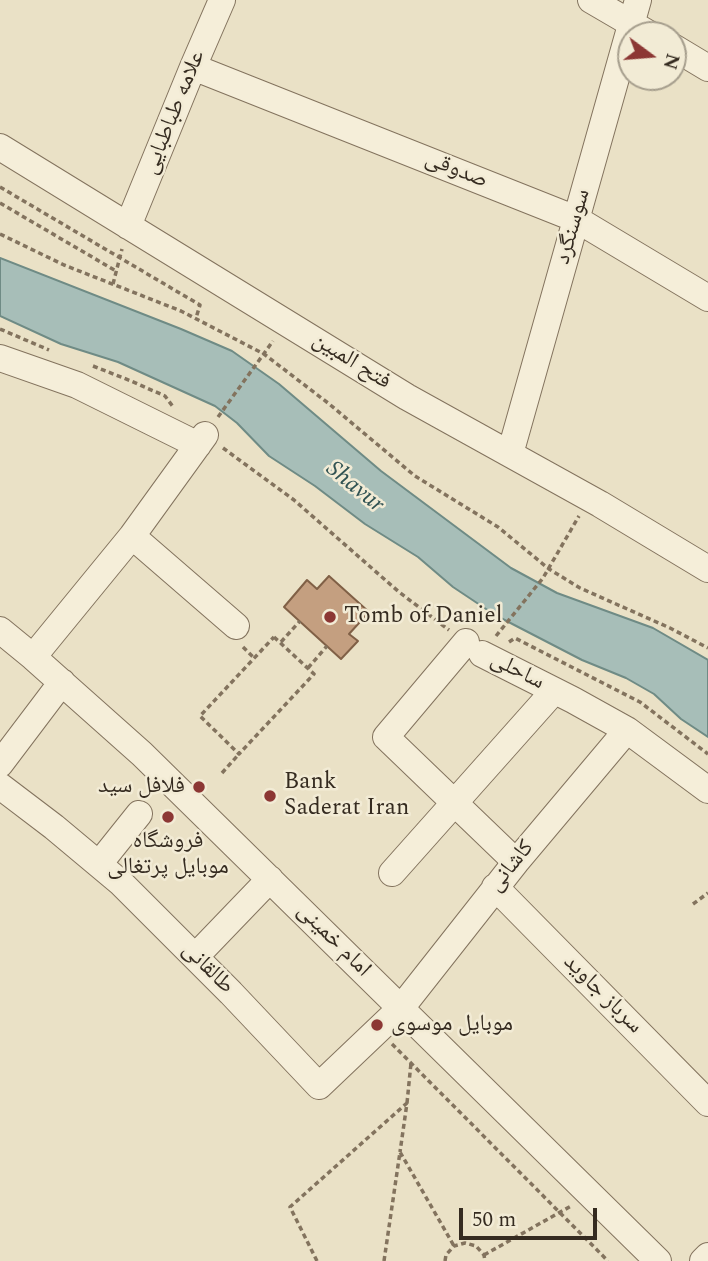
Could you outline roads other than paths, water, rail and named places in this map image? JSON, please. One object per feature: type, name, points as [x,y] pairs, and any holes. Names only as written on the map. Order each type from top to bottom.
[{"type":"street","name":"علامه طباطبایی","points":[[128,226],[222,0]]},
{"type":"street","points":[[591,0],[640,19]]},
{"type":"street","name":"سوسنگرد","points":[[510,454],[576,219],[640,19]]},
{"type":"street","points":[[687,55],[708,68]]},
{"type":"street","name":"صدوقی","points":[[193,67],[576,219],[708,298]]},
{"type":"street","name":"فتح المبین","points":[[0,147],[407,397],[589,498],[708,569]]},
{"type":"street","points":[[1,361],[77,385],[205,435],[132,536],[33,657]]},
{"type":"street","points":[[132,536],[236,626]]},
{"type":"street","name":"امام خمینی","points":[[0,630],[142,754],[658,1261]]},
{"type":"street","name":"ساحلی","points":[[454,803],[386,737],[481,644],[554,691],[627,730],[708,790]]},
{"type":"street","points":[[0,764],[62,682]]},
{"type":"street","points":[[392,873],[554,691]]},
{"type":"street","name":"کاشانی","points":[[401,1008],[495,887],[627,730]]},
{"type":"street","name":"طالقانی","points":[[0,786],[121,883],[319,1086],[401,1008]]},
{"type":"street","points":[[454,803],[516,862]]},
{"type":"street","points":[[99,864],[139,814]]},
{"type":"street","points":[[195,957],[270,879]]},
{"type":"street","name":"سرباز جاوید","points":[[495,887],[708,1103]]},
{"type":"street","points":[[703,1261],[708,1256]]},
{"type":"water","name":"Shavur","points":[[0,258],[232,351],[279,384],[381,471],[511,568],[557,593],[653,628],[708,660],[708,737],[681,719],[654,694],[495,615],[453,587],[418,557],[365,524],[315,486],[269,456],[237,423],[215,406],[118,362],[61,344],[0,316]]},
{"type":"place","name":"Tomb of Daniel","points":[[330,617]]},
{"type":"place","name":"فلافل سید","points":[[199,787]]},
{"type":"place","name":"Bank Saderat Iran","points":[[270,796]]},
{"type":"place","name":"فروشگاه موبایل پرتغالی","points":[[168,817]]},
{"type":"place","name":"موبایل موسوى","points":[[377,1025]]}]
